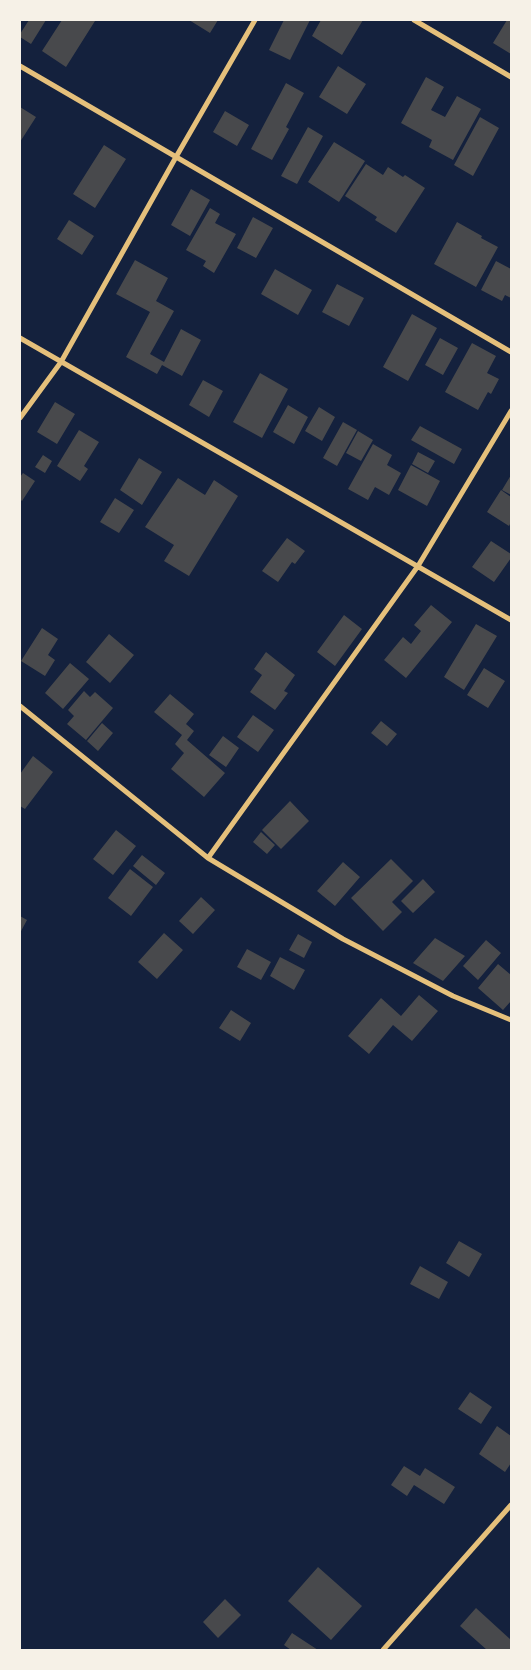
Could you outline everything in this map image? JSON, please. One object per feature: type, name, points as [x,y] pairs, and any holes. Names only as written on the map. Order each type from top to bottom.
[{"type":"street","points":[[20,418],[61,362],[176,157],[256,20]]},
{"type":"street","points":[[414,20],[511,78]]},
{"type":"street","points":[[20,66],[511,352]]},
{"type":"street","points":[[20,338],[511,620]]},
{"type":"street","points":[[208,858],[418,566],[511,411]]},
{"type":"street","points":[[20,706],[208,858],[343,939],[453,996],[511,1020]]},
{"type":"street","points":[[383,1650],[511,1505]]},
{"type":"building","points":[[29,20],[46,20],[31,44],[20,37]]},
{"type":"building","points":[[62,20],[95,21],[66,67],[42,51]]},
{"type":"building","points":[[189,20],[218,20],[210,33]]},
{"type":"building","points":[[284,20],[310,20],[290,60],[269,50]]},
{"type":"building","points":[[321,20],[363,20],[342,55],[312,36]]},
{"type":"building","points":[[507,20],[511,20],[511,54],[493,43]]},
{"type":"building","points":[[338,66],[366,84],[347,114],[319,97]]},
{"type":"building","points":[[426,77],[444,87],[431,110],[445,117],[457,96],[481,109],[453,160],[429,147],[432,140],[401,123]]},
{"type":"building","points":[[286,83],[304,93],[286,127],[289,129],[272,160],[251,149]]},
{"type":"building","points":[[20,107],[36,117],[20,142]]},
{"type":"building","points":[[225,111],[249,125],[237,146],[213,132]]},
{"type":"building","points":[[480,117],[499,128],[473,176],[454,165]]},
{"type":"building","points":[[308,127],[323,136],[297,184],[281,176]]},
{"type":"building","points":[[334,142],[365,161],[339,202],[308,182]]},
{"type":"building","points":[[104,145],[126,159],[95,208],[73,194]]},
{"type":"building","points":[[366,164],[383,175],[388,167],[425,188],[396,233],[375,220],[377,217],[345,196]]},
{"type":"building","points":[[191,189],[210,200],[190,236],[171,225]]},
{"type":"building","points":[[210,208],[220,214],[215,223],[236,234],[214,273],[203,266],[206,261],[186,250]]},
{"type":"building","points":[[253,217],[273,228],[256,258],[237,248]]},
{"type":"building","points":[[69,220],[94,236],[82,255],[57,239]]},
{"type":"building","points":[[457,222],[498,247],[476,287],[434,264]]},
{"type":"building","points":[[135,260],[168,278],[156,301],[174,311],[150,354],[164,362],[181,329],[201,340],[182,376],[162,365],[157,374],[126,357],[150,312],[116,294]]},
{"type":"building","points":[[496,261],[511,269],[511,298],[505,295],[502,301],[481,290]]},
{"type":"building","points":[[275,269],[312,290],[298,315],[261,294]]},
{"type":"building","points":[[337,284],[364,298],[349,326],[322,312]]},
{"type":"building","points":[[412,314],[437,328],[408,381],[383,367]]},
{"type":"building","points":[[440,338],[458,348],[443,375],[425,365]]},
{"type":"building","points":[[472,343],[496,356],[487,373],[499,379],[491,394],[488,392],[478,410],[445,392]]},
{"type":"building","points":[[260,373],[288,389],[262,438],[233,422]]},
{"type":"building","points":[[203,380],[223,391],[209,417],[189,405]]},
{"type":"building","points":[[55,402],[75,414],[57,444],[37,432]]},
{"type":"building","points":[[288,405],[308,417],[294,444],[273,432]]},
{"type":"building","points":[[319,407],[335,417],[322,441],[305,431]]},
{"type":"building","points":[[343,422],[357,430],[337,466],[323,458]]},
{"type":"building","points":[[420,426],[462,449],[454,464],[411,440]]},
{"type":"building","points":[[79,430],[99,442],[84,466],[88,469],[80,481],[57,466]]},
{"type":"building","points":[[358,431],[373,440],[361,461],[346,453]]},
{"type":"building","points":[[373,444],[392,455],[387,465],[401,473],[389,495],[375,487],[368,500],[348,489]]},
{"type":"building","points":[[418,452],[435,461],[428,473],[412,464]]},
{"type":"building","points":[[43,455],[52,461],[45,473],[35,467]]},
{"type":"building","points":[[139,458],[162,472],[142,505],[120,490]]},
{"type":"building","points":[[411,465],[440,481],[427,506],[398,490]]},
{"type":"building","points":[[23,473],[35,481],[22,501],[20,499],[20,477]]},
{"type":"building","points":[[511,475],[511,495],[502,490]]},
{"type":"building","points":[[178,478],[205,495],[214,480],[238,496],[189,576],[164,561],[174,545],[145,527]]},
{"type":"building","points":[[501,490],[511,497],[511,522],[509,526],[487,512]]},
{"type":"building","points":[[115,498],[134,510],[119,533],[100,522]]},
{"type":"building","points":[[287,538],[305,551],[295,564],[292,562],[278,582],[262,571]]},
{"type":"building","points":[[491,541],[511,554],[511,558],[494,582],[472,567]]},
{"type":"building","points":[[431,605],[452,622],[406,678],[384,660],[403,637],[411,644],[421,631],[414,625]]},
{"type":"building","points":[[344,615],[362,629],[335,666],[317,652]]},
{"type":"building","points":[[476,624],[497,636],[464,690],[444,677]]},
{"type":"building","points":[[42,628],[58,639],[48,655],[55,660],[45,676],[21,661]]},
{"type":"building","points":[[109,634],[134,655],[110,683],[86,662]]},
{"type":"building","points":[[266,652],[295,675],[284,691],[288,693],[275,710],[250,692],[262,675],[254,669]]},
{"type":"building","points":[[70,663],[89,679],[63,709],[45,693]]},
{"type":"building","points":[[484,668],[505,681],[488,708],[467,695]]},
{"type":"building","points":[[84,691],[90,697],[95,692],[113,708],[86,740],[67,724],[74,716],[68,710]]},
{"type":"building","points":[[170,694],[194,714],[186,724],[194,731],[187,740],[225,773],[204,797],[171,769],[184,753],[175,744],[182,735],[154,712]]},
{"type":"building","points":[[253,715],[274,730],[258,752],[237,737]]},
{"type":"building","points":[[381,721],[397,734],[387,746],[371,733]]},
{"type":"building","points":[[102,723],[113,733],[98,751],[87,741]]},
{"type":"building","points":[[223,736],[239,748],[226,767],[209,755]]},
{"type":"building","points":[[33,756],[53,772],[25,809],[20,806],[20,774]]},
{"type":"building","points":[[290,801],[309,821],[281,849],[262,830]]},
{"type":"building","points":[[116,830],[136,846],[113,875],[93,859]]},
{"type":"building","points":[[261,832],[275,845],[267,854],[253,842]]},
{"type":"building","points":[[142,855],[165,873],[156,885],[133,866]]},
{"type":"building","points":[[391,859],[413,881],[392,902],[402,912],[383,931],[351,898]]},
{"type":"building","points":[[343,862],[360,877],[335,906],[317,891]]},
{"type":"building","points":[[130,869],[153,887],[131,916],[108,898]]},
{"type":"building","points":[[423,879],[435,892],[413,913],[401,901]]},
{"type":"building","points":[[201,897],[215,910],[193,934],[179,921]]},
{"type":"building","points":[[20,916],[27,920],[20,933]]},
{"type":"building","points":[[164,933],[183,950],[157,979],[138,962]]},
{"type":"building","points":[[298,934],[312,942],[304,958],[289,950]]},
{"type":"building","points":[[435,938],[465,956],[443,981],[413,963]]},
{"type":"building","points":[[486,940],[501,953],[478,980],[463,966]]},
{"type":"building","points":[[247,949],[271,962],[261,980],[237,967]]},
{"type":"building","points":[[280,957],[305,970],[294,990],[270,976]]},
{"type":"building","points":[[498,964],[511,975],[511,1001],[503,1010],[478,988]]},
{"type":"building","points":[[419,995],[438,1011],[412,1041],[393,1025],[369,1054],[348,1036],[381,998],[401,1016]]},
{"type":"building","points":[[231,1010],[251,1023],[240,1041],[219,1028]]},
{"type":"building","points":[[459,1241],[482,1254],[469,1277],[446,1263]]},
{"type":"building","points":[[420,1266],[448,1282],[439,1299],[410,1284]]},
{"type":"building","points":[[470,1392],[492,1407],[481,1424],[458,1409]]},
{"type":"building","points":[[497,1426],[511,1436],[511,1463],[505,1472],[479,1454]]},
{"type":"building","points":[[404,1466],[420,1476],[425,1468],[455,1487],[444,1504],[414,1485],[407,1496],[391,1485]]},
{"type":"building","points":[[318,1567],[362,1606],[331,1640],[288,1601]]},
{"type":"building","points":[[225,1599],[241,1615],[218,1638],[203,1622]]},
{"type":"building","points":[[476,1608],[511,1640],[511,1650],[487,1650],[460,1626]]},
{"type":"building","points":[[292,1633],[318,1650],[291,1650],[284,1645]]}]
